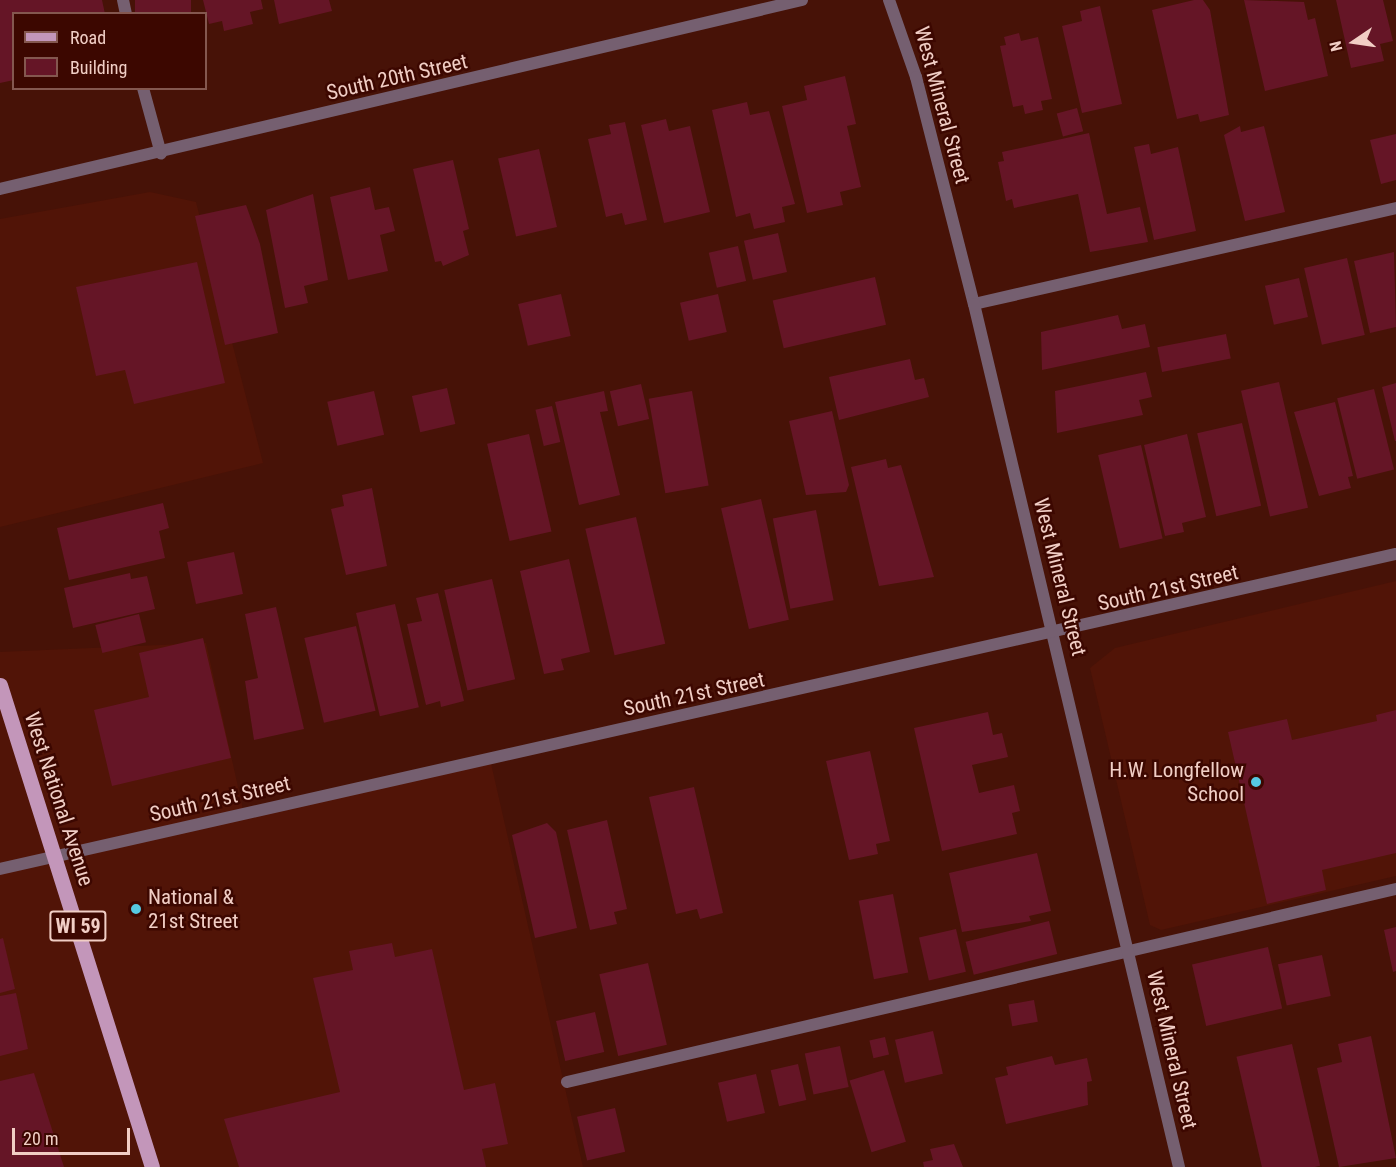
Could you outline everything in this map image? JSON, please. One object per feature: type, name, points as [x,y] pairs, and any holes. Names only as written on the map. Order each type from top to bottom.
[{"type":"main road","name":"West National Avenue","points":[[0,685],[152,1167]]},
{"type":"street","name":"South 20th Street","points":[[0,189],[161,153],[802,0]]},
{"type":"street","name":"West Mineral Street","points":[[889,0],[916,77],[974,304],[1179,1167]]},
{"type":"street","points":[[144,90],[161,153]]},
{"type":"street","points":[[974,304],[1396,208]]},
{"type":"street","name":"South 21st Street","points":[[0,869],[1053,634],[1396,554]]},
{"type":"street","points":[[567,1082],[1396,890]]},
{"type":"shaded area","points":[[150,192],[196,202],[263,463],[0,527],[0,219]]},
{"type":"shaded area","name":"H.W. Longfellow School","points":[[1396,581],[1396,876],[1161,930],[1150,925],[1090,668],[1115,648]]},
{"type":"shaded area","points":[[206,643],[244,814],[490,759],[583,1167],[0,1167],[0,652]]},
{"type":"building","points":[[0,0],[102,0],[105,12],[12,12],[12,80],[0,83]]},
{"type":"building","points":[[135,0],[191,0],[191,12],[135,12]]},
{"type":"building","points":[[203,0],[261,0],[263,9],[250,12],[253,24],[224,31],[222,21],[209,24]]},
{"type":"building","points":[[274,0],[329,0],[332,11],[279,24]]},
{"type":"building","points":[[1203,0],[1210,10],[1229,115],[1200,122],[1198,114],[1177,119],[1152,10]]},
{"type":"building","points":[[1244,0],[1304,2],[1308,20],[1315,18],[1328,76],[1265,91]]},
{"type":"building","points":[[1336,0],[1383,0],[1393,41],[1380,44],[1384,61],[1351,68]]},
{"type":"building","points":[[1100,6],[1122,104],[1082,113],[1062,26],[1082,21],[1080,11]]},
{"type":"building","points":[[1019,33],[1021,41],[1038,37],[1052,99],[1041,101],[1043,110],[1025,114],[1023,105],[1013,107],[1000,46],[1006,45],[1004,37]]},
{"type":"building","points":[[845,76],[856,124],[847,126],[861,187],[840,192],[843,205],[807,213],[782,106],[807,100],[804,86]]},
{"type":"building","points":[[747,102],[750,115],[769,111],[795,204],[782,207],[785,222],[754,229],[750,213],[736,217],[712,110]]},
{"type":"building","points":[[1077,108],[1083,131],[1063,137],[1057,113]]},
{"type":"building","points":[[666,119],[669,131],[690,126],[710,212],[664,223],[641,125]]},
{"type":"building","points":[[625,122],[647,220],[625,225],[622,213],[606,217],[588,139],[611,134],[609,125]]},
{"type":"building","points":[[1240,126],[1241,132],[1264,126],[1285,212],[1245,221],[1224,135]]},
{"type":"building","points":[[1089,133],[1107,214],[1140,207],[1148,242],[1090,252],[1078,194],[1014,208],[1012,199],[1006,201],[998,162],[1004,161],[1002,152]]},
{"type":"building","points":[[1396,134],[1396,180],[1381,184],[1370,140]]},
{"type":"building","points":[[1149,144],[1151,154],[1178,147],[1196,231],[1154,240],[1134,147]]},
{"type":"building","points":[[539,149],[557,227],[516,236],[498,158]]},
{"type":"building","points":[[453,160],[469,229],[463,231],[469,255],[443,266],[441,261],[435,262],[413,169]]},
{"type":"building","points":[[370,187],[375,210],[389,207],[395,231],[380,235],[388,271],[348,280],[330,197]]},
{"type":"building","points":[[313,194],[328,280],[304,286],[308,303],[285,308],[266,210]]},
{"type":"building","points":[[246,205],[260,244],[278,333],[225,345],[195,216]]},
{"type":"building","points":[[778,233],[787,272],[753,280],[744,241]]},
{"type":"building","points":[[738,246],[746,281],[717,288],[709,253]]},
{"type":"building","points":[[1394,252],[1396,327],[1370,333],[1354,261]]},
{"type":"building","points":[[1347,258],[1365,335],[1322,345],[1304,268]]},
{"type":"building","points":[[197,262],[225,383],[134,404],[125,370],[96,376],[76,287]]},
{"type":"building","points":[[875,277],[886,325],[784,348],[773,301]]},
{"type":"building","points":[[1299,278],[1308,317],[1274,325],[1265,286]]},
{"type":"building","points":[[561,294],[571,336],[528,346],[518,304]]},
{"type":"building","points":[[718,294],[727,332],[689,341],[680,303]]},
{"type":"building","points":[[1118,315],[1122,329],[1145,324],[1150,347],[1042,370],[1041,332]]},
{"type":"building","points":[[1226,334],[1231,359],[1162,372],[1157,347]]},
{"type":"building","points":[[910,359],[915,380],[924,378],[929,397],[839,420],[829,377]]},
{"type":"building","points":[[1146,372],[1152,397],[1139,400],[1143,415],[1057,433],[1055,391]]},
{"type":"building","points":[[1279,382],[1308,508],[1270,516],[1241,391]]},
{"type":"building","points":[[1396,383],[1396,441],[1395,441],[1382,387]]},
{"type":"building","points":[[641,384],[649,419],[618,426],[610,391]]},
{"type":"building","points":[[447,388],[455,424],[420,432],[412,396]]},
{"type":"building","points":[[1374,389],[1394,470],[1357,479],[1337,398]]},
{"type":"building","points":[[374,391],[384,435],[337,446],[327,402]]},
{"type":"building","points":[[604,391],[608,411],[600,412],[620,495],[579,505],[555,402]]},
{"type":"building","points":[[692,391],[709,486],[665,493],[649,399]]},
{"type":"building","points":[[1335,402],[1353,476],[1348,477],[1351,488],[1319,496],[1294,412]]},
{"type":"building","points":[[552,406],[560,442],[544,446],[535,410]]},
{"type":"building","points":[[832,411],[849,485],[846,492],[806,495],[789,421]]},
{"type":"building","points":[[1242,423],[1261,506],[1216,516],[1197,433]]},
{"type":"building","points":[[529,434],[551,531],[510,541],[487,444]]},
{"type":"building","points":[[1187,434],[1206,517],[1182,523],[1184,532],[1165,536],[1144,445]]},
{"type":"building","points":[[1141,445],[1163,539],[1120,548],[1098,455]]},
{"type":"building","points":[[886,459],[888,468],[901,465],[934,577],[879,586],[851,467]]},
{"type":"building","points":[[372,488],[387,566],[346,575],[331,509],[344,506],[342,495]]},
{"type":"building","points":[[761,499],[789,620],[749,629],[721,508]]},
{"type":"building","points":[[163,503],[169,528],[159,531],[165,558],[69,580],[57,528]]},
{"type":"building","points":[[816,510],[834,600],[790,609],[773,518]]},
{"type":"building","points":[[636,517],[665,644],[615,655],[585,529]]},
{"type":"building","points":[[234,552],[243,594],[196,604],[187,562]]},
{"type":"building","points":[[569,559],[590,652],[561,659],[564,670],[544,674],[520,571]]},
{"type":"building","points":[[130,573],[131,579],[147,576],[155,609],[73,628],[64,588]]},
{"type":"building","points":[[492,579],[515,679],[467,690],[444,590]]},
{"type":"building","points":[[438,593],[464,701],[441,707],[440,701],[426,705],[407,624],[422,621],[416,598]]},
{"type":"building","points":[[395,604],[419,707],[380,716],[356,613]]},
{"type":"building","points":[[276,607],[304,729],[254,740],[245,681],[258,678],[245,614]]},
{"type":"building","points":[[139,614],[146,642],[102,653],[95,625]]},
{"type":"building","points":[[356,626],[376,711],[324,723],[304,638]]},
{"type":"building","points":[[203,638],[231,758],[112,786],[94,710],[149,697],[139,653]]},
{"type":"building","points":[[1396,710],[1396,853],[1322,870],[1326,890],[1267,904],[1228,732],[1287,719],[1292,740],[1377,721],[1376,715]]},
{"type":"building","points":[[988,712],[993,735],[1002,733],[1008,757],[972,765],[979,793],[1014,785],[1020,811],[1012,813],[1017,834],[942,851],[914,728]]},
{"type":"building","points":[[870,751],[890,841],[876,844],[878,854],[849,860],[826,761]]},
{"type":"building","points":[[694,787],[723,913],[700,919],[697,909],[676,914],[649,797]]},
{"type":"building","points":[[607,820],[627,909],[614,912],[617,924],[590,930],[567,830]]},
{"type":"building","points":[[547,823],[556,832],[577,928],[535,938],[512,835]]},
{"type":"building","points":[[1037,853],[1051,911],[1029,916],[1031,921],[962,932],[949,873]]},
{"type":"building","points":[[893,894],[908,973],[874,979],[859,901]]},
{"type":"building","points":[[1049,921],[1057,954],[974,975],[966,942]]},
{"type":"building","points":[[1396,927],[1396,971],[1393,972],[1384,930]]},
{"type":"building","points":[[956,929],[966,972],[929,980],[919,938]]},
{"type":"building","points":[[3,938],[15,989],[0,993],[0,939]]},
{"type":"building","points":[[392,943],[395,957],[432,949],[464,1090],[495,1083],[508,1144],[482,1149],[486,1167],[239,1167],[224,1119],[340,1092],[313,978],[353,970],[349,951]]},
{"type":"building","points":[[1268,947],[1282,1008],[1206,1026],[1192,965]]},
{"type":"building","points":[[1322,955],[1331,996],[1287,1005],[1278,964]]},
{"type":"building","points":[[648,963],[667,1045],[618,1056],[599,974]]},
{"type":"building","points":[[16,993],[28,1049],[0,1056],[0,996]]},
{"type":"building","points":[[1034,1000],[1038,1022],[1012,1026],[1008,1005]]},
{"type":"building","points":[[595,1012],[604,1052],[565,1061],[556,1021]]},
{"type":"building","points":[[933,1031],[943,1074],[905,1083],[895,1040]]},
{"type":"building","points":[[1371,1036],[1396,1158],[1339,1167],[1317,1068],[1342,1062],[1338,1044]]},
{"type":"building","points":[[885,1037],[889,1055],[873,1058],[869,1041]]},
{"type":"building","points":[[1292,1044],[1320,1166],[1262,1167],[1236,1057]]},
{"type":"building","points":[[840,1046],[849,1087],[814,1095],[805,1053]]},
{"type":"building","points":[[1052,1056],[1055,1065],[1087,1058],[1092,1081],[1087,1082],[1088,1105],[1006,1124],[995,1078],[1008,1075],[1006,1067]]},
{"type":"building","points":[[798,1064],[806,1100],[779,1106],[771,1070]]},
{"type":"building","points":[[884,1070],[906,1142],[872,1152],[850,1081]]},
{"type":"building","points":[[34,1073],[64,1167],[0,1167],[0,1081]]},
{"type":"building","points":[[756,1074],[765,1113],[727,1122],[718,1083]]},
{"type":"building","points":[[615,1108],[625,1152],[587,1161],[577,1117]]},
{"type":"building","points":[[954,1144],[963,1167],[924,1167],[923,1162],[933,1160],[930,1149]]},
{"type":"place","name":"H.W. Longfellow School","points":[[1256,782]]},
{"type":"place","name":"National & 21st Street","points":[[136,909]]}]
